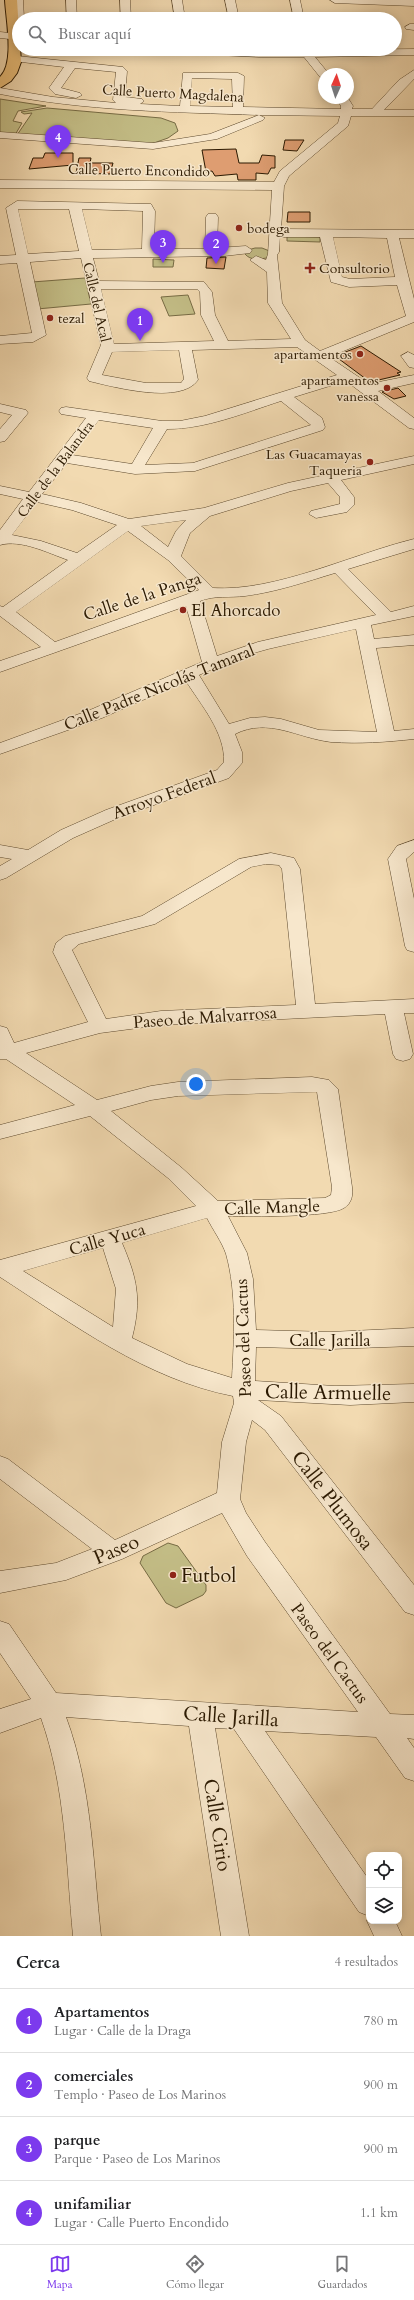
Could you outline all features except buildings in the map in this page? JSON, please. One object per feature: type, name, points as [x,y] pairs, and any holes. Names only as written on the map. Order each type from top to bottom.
[{"type":"main road","points":[[11,0],[13,12]]},
{"type":"main road","points":[[0,40],[2,54]]},
{"type":"main road","points":[[0,84],[12,72],[17,56]]},
{"type":"street","points":[[18,0],[19,12]]},
{"type":"street","points":[[71,0],[72,12]]},
{"type":"street","points":[[125,0],[126,12]]},
{"type":"street","points":[[177,0],[179,12]]},
{"type":"street","points":[[230,0],[233,12]]},
{"type":"street","points":[[295,0],[298,12]]},
{"type":"street","points":[[335,0],[414,3]]},
{"type":"street","points":[[0,35],[12,36]]},
{"type":"street","points":[[402,52],[414,52]]},
{"type":"street","points":[[311,56],[319,68]]},
{"type":"street","points":[[17,59],[121,69],[120,100]]},
{"type":"street","points":[[72,64],[55,88],[57,90],[120,100],[185,105],[345,109],[375,113],[414,113]]},
{"type":"street","points":[[375,113],[403,82],[414,73]]},
{"type":"street","points":[[185,105],[187,75],[238,76],[238,106]]},
{"type":"street","name":"Calle Puerto Magdalena","points":[[0,90],[63,101],[150,108],[345,109]]},
{"type":"street","points":[[0,97],[92,109],[259,118],[345,109]]},
{"type":"street","points":[[345,109],[344,124],[289,168],[278,186],[273,259],[275,303],[300,343],[367,389],[414,425]]},
{"type":"street","points":[[0,136],[153,146],[213,137],[259,118]]},
{"type":"street","name":"Calle Puerto Encondido","points":[[0,184],[278,186]]},
{"type":"street","points":[[0,340],[33,338],[39,335],[13,206],[72,205],[147,207],[149,210],[148,253]]},
{"type":"street","name":"Calle del Acal","points":[[72,205],[75,207],[87,254],[108,348],[94,378],[172,390],[184,387],[190,382],[185,346]]},
{"type":"street","points":[[211,252],[212,217]]},
{"type":"street","points":[[261,243],[274,234],[414,234]]},
{"type":"street","points":[[326,234],[336,279],[349,283],[402,281]]},
{"type":"street","points":[[319,356],[414,317],[402,281],[392,234]]},
{"type":"street","points":[[249,255],[260,247],[273,259]]},
{"type":"street","points":[[0,260],[87,254],[211,252],[224,252],[273,259]]},
{"type":"street","points":[[94,285],[198,285],[203,287],[206,292],[208,314],[223,345]]},
{"type":"street","points":[[108,348],[300,343]]},
{"type":"street","name":"Calle de la Balandra","points":[[66,411],[162,425],[208,420],[348,376]]},
{"type":"street","points":[[367,389],[414,379]]},
{"type":"street","points":[[63,458],[135,470],[166,471],[195,467],[318,427],[316,421],[284,397]]},
{"type":"street","points":[[0,408],[18,411],[21,415],[0,438]]},
{"type":"street","name":"Calle de la Balandra","points":[[1,538],[95,416]]},
{"type":"street","points":[[135,470],[162,425]]},
{"type":"street","points":[[51,647],[3,612],[79,560],[128,524],[206,512],[288,486],[414,460]]},
{"type":"street","points":[[316,514],[342,509],[347,505],[347,497],[331,477]]},
{"type":"street","points":[[0,490],[76,506],[128,524],[173,557],[209,592]]},
{"type":"street","points":[[173,557],[177,542],[185,527],[206,512]]},
{"type":"street","points":[[1,538],[36,544],[79,560]]},
{"type":"street","name":"Calle de la Panga","points":[[0,667],[51,647],[191,597],[209,592],[236,594],[246,592],[338,568],[414,544]]},
{"type":"street","points":[[338,568],[373,601],[387,617]]},
{"type":"street","points":[[191,597],[211,664]]},
{"type":"street","name":"Calle Padre Nicolás Tamaral","points":[[0,749],[96,714],[237,653],[264,645],[363,624],[414,611]]},
{"type":"street","points":[[363,624],[387,737]]},
{"type":"street","points":[[368,644],[414,640]]},
{"type":"street","points":[[190,674],[226,732],[241,723],[268,721],[318,735],[387,737],[414,734]]},
{"type":"street","name":"Arroyo Federal","points":[[0,874],[67,834],[112,814],[223,774],[233,763],[233,752],[226,732]]},
{"type":"street","points":[[414,846],[403,849],[399,853],[397,859],[414,946]]},
{"type":"street","points":[[0,851],[30,856]]},
{"type":"street","points":[[100,1026],[62,952],[62,947],[72,940],[148,920],[245,863],[261,858],[278,858],[288,862],[291,869],[306,1010]]},
{"type":"street","name":"Paseo de Malvarrosa","points":[[3,1046],[100,1026],[161,1018],[414,1006]]},
{"type":"street","points":[[393,1007],[403,1054]]},
{"type":"street","name":"Paseo del Cactus","points":[[3,1046],[94,1108],[175,1173],[213,1209],[236,1253],[242,1279],[245,1338],[244,1396],[234,1442],[228,1499],[236,1518],[252,1543],[414,1769]]},
{"type":"street","name":"Calle Mangle","points":[[94,1108],[151,1093],[178,1089],[312,1084],[322,1085],[328,1089],[342,1187],[342,1197],[336,1203],[325,1206],[213,1209]]},
{"type":"street","points":[[0,1132],[94,1108]]},
{"type":"street","name":"Calle Yuca","points":[[1,1268],[213,1209]]},
{"type":"street","points":[[109,1238],[126,1278],[129,1300],[120,1342]]},
{"type":"street","points":[[1,1268],[120,1342],[176,1369],[208,1380],[244,1396]]},
{"type":"street","name":"Calle Jarilla","points":[[245,1338],[300,1341],[354,1341],[414,1338]]},
{"type":"street","name":"Calle Armuelle","points":[[244,1396],[342,1397],[414,1393]]},
{"type":"street","name":"Calle Plumosa","points":[[244,1396],[274,1423],[414,1604]]},
{"type":"street","points":[[0,1466],[113,1552]]},
{"type":"street","name":"Paseo","points":[[0,1582],[57,1573],[113,1552],[228,1499]]},
{"type":"street","points":[[0,1632],[49,1704],[64,1746],[72,1791],[87,1936]]},
{"type":"street","points":[[0,1721],[49,1704]]},
{"type":"street","name":"Calle Jarilla","points":[[49,1704],[241,1718],[414,1727]]},
{"type":"street","name":"Calle Cirio","points":[[200,1714],[235,1936]]},
{"type":"street","points":[[241,1718],[366,1899]]},
{"type":"street","points":[[382,1924],[388,1936]]},
{"type":"shaded area","points":[[0,99],[46,106],[18,111],[13,121],[22,123],[15,135],[0,134]]},
{"type":"shaded area","points":[[47,108],[161,118],[175,123],[178,131],[168,138],[151,144],[17,135],[32,113],[24,114],[21,112]]},
{"type":"shaded area","points":[[287,236],[320,237],[320,242],[287,241]]},
{"type":"shaded area","points":[[262,248],[272,252],[267,258],[258,259],[252,259],[245,254],[248,250]]},
{"type":"shaded area","points":[[153,259],[174,260],[173,267],[153,267]]},
{"type":"shaded area","points":[[85,278],[91,304],[37,309],[32,282]]},
{"type":"shaded area","points":[[188,295],[195,314],[169,316],[161,297]]},
{"type":"shaded area","name":"Futbol","points":[[168,1543],[178,1546],[206,1585],[206,1591],[203,1595],[176,1608],[166,1603],[140,1563],[143,1556]]},
{"type":"place","name":"unifamiliar","points":[[58,158]]},
{"type":"place","name":"bodega","points":[[239,228]]},
{"type":"place","name":"parque","points":[[163,263]]},
{"type":"place","name":"comerciales","points":[[216,264]]},
{"type":"place","name":"Consultorio","points":[[310,268]]},
{"type":"place","name":"tezal","points":[[50,318]]},
{"type":"place","name":"Apartamentos","points":[[140,341]]},
{"type":"place","name":"apartamentos","points":[[360,354]]},
{"type":"place","name":"apartamentos vanessa","points":[[387,388]]},
{"type":"place","name":"Las Guacamayas Taqueria","points":[[370,462]]},
{"type":"place","name":"El Ahorcado","points":[[183,610]]},
{"type":"place","name":"Futbol","points":[[173,1575]]}]
